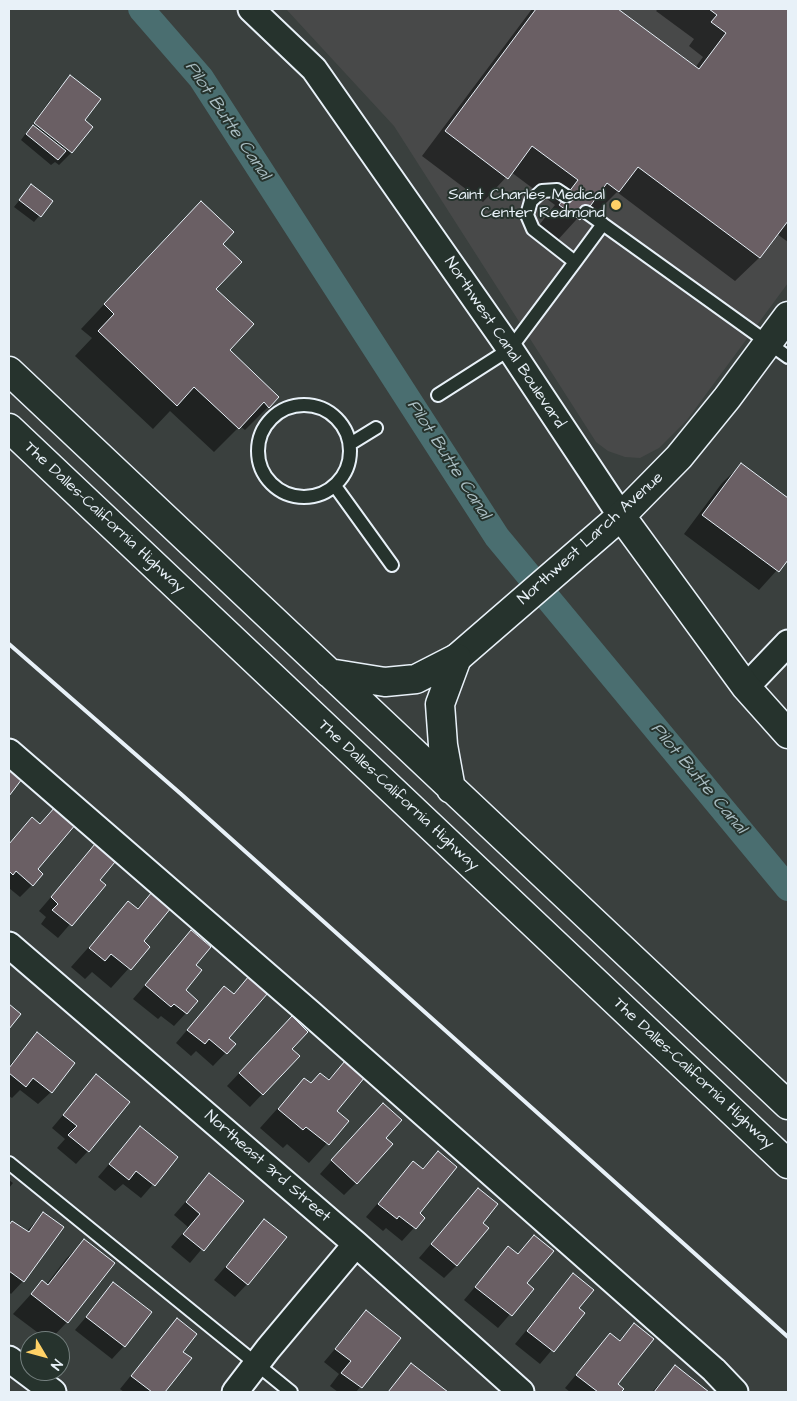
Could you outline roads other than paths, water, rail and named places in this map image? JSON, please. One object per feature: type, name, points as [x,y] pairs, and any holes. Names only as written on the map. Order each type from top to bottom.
[{"type":"main road","name":"Northwest Larch Avenue","points":[[328,674],[385,682],[416,679],[457,658],[621,516],[679,457],[727,398],[778,350],[788,316]]},
{"type":"main road","points":[[9,372],[788,1105]]},
{"type":"main road","name":"The Dalles-California Highway","points":[[9,428],[788,1164]]},
{"type":"main road","name":"Northwest Canal Boulevard","points":[[621,516],[746,687],[788,734]]},
{"type":"main road","points":[[451,789],[443,745],[440,704],[457,658]]},
{"type":"street","name":"Northwest Canal Boulevard","points":[[251,9],[314,69],[510,349],[621,516]]},
{"type":"street","points":[[746,687],[788,643]]},
{"type":"street","points":[[9,752],[310,1013],[714,1370],[735,1392]]},
{"type":"street","name":"Northeast 3rd Street","points":[[9,945],[356,1244],[521,1392]]},
{"type":"street","points":[[235,1392],[356,1244]]},
{"type":"street","points":[[9,1359],[53,1392]]},
{"type":"lane","points":[[566,196],[557,190],[542,191],[531,201],[527,215],[533,229],[575,262]]},
{"type":"lane","points":[[586,212],[778,350]]},
{"type":"lane","points":[[438,394],[510,349],[604,224]]},
{"type":"lane","points":[[310,404],[324,408],[337,417],[346,430],[350,444],[347,467],[335,486],[322,494],[307,497],[292,496],[278,489],[267,478],[260,465],[258,450],[261,435],[268,421],[280,411],[294,405],[310,404]]},
{"type":"lane","points":[[350,444],[376,428]]},
{"type":"lane","points":[[335,486],[392,565]]},
{"type":"lane","points":[[9,1163],[291,1392]]},
{"type":"waterway","name":"Pilot Butte Canal","points":[[141,9],[201,78],[497,537],[788,888]]},
{"type":"railway","points":[[9,644],[181,794],[788,1337]]},
{"type":"place","name":"Saint Charles Medical Center Redmond","points":[[616,205]]}]
